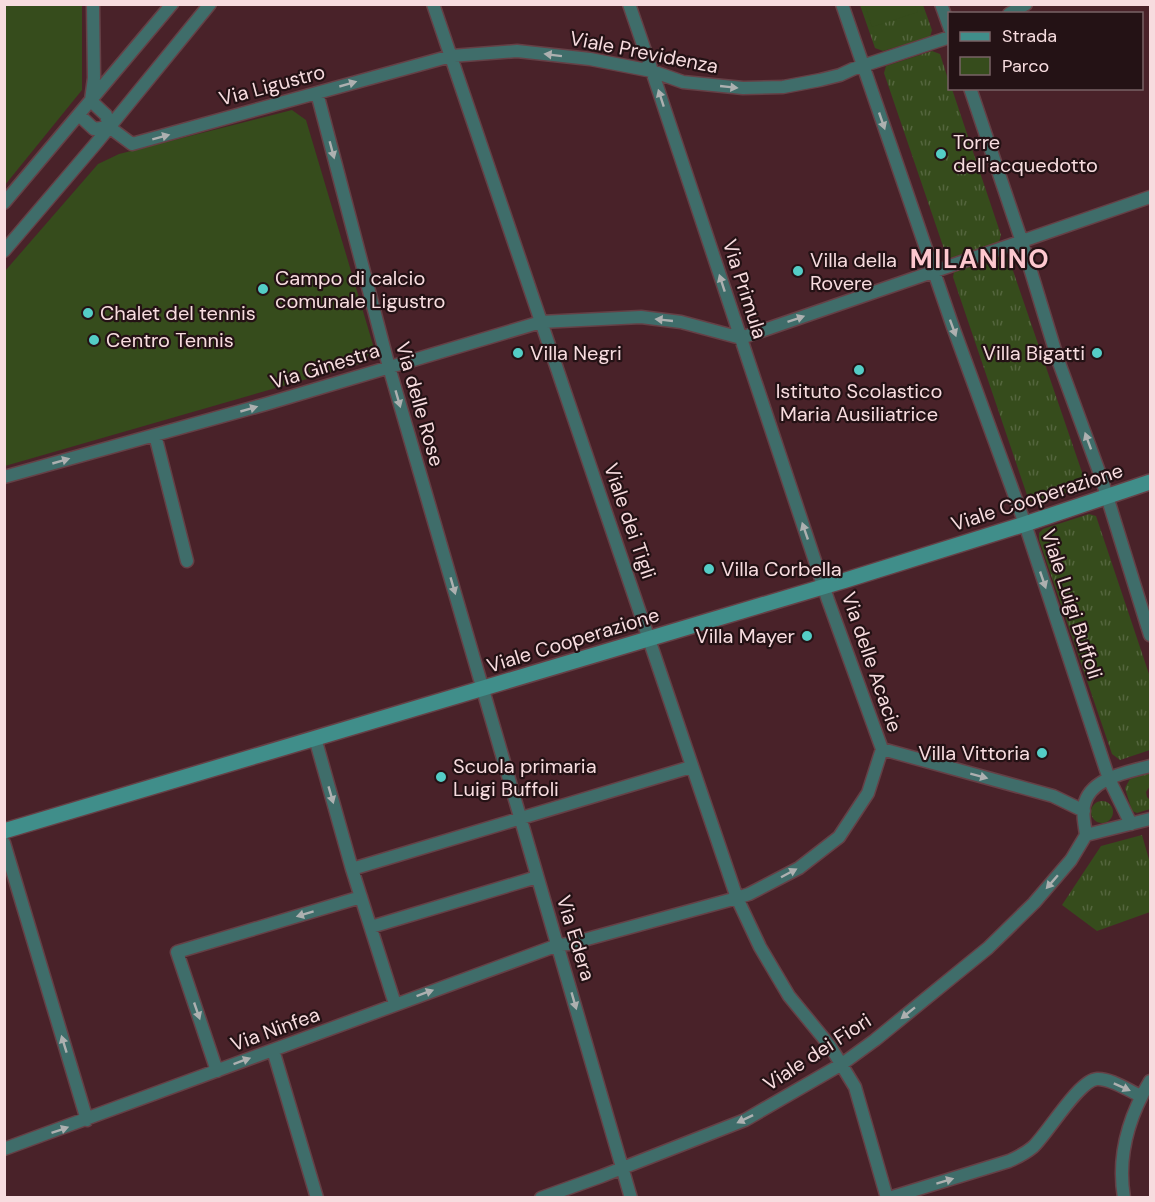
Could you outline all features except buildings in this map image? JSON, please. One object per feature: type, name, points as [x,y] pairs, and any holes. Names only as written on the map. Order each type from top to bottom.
[{"type":"street","points":[[91,101],[94,78],[93,4]]},
{"type":"street","points":[[4,203],[172,4]]},
{"type":"street","points":[[4,251],[210,4]]},
{"type":"street","name":"Viale dei Tigli","points":[[433,4],[737,898],[760,947],[789,996],[830,1046],[855,1087],[888,1197]]},
{"type":"street","name":"Via Primula","points":[[628,4],[825,586]]},
{"type":"street","name":"Viale Luigi Buffoli","points":[[842,4],[934,273],[1025,524],[1109,779],[1131,824]]},
{"type":"street","points":[[942,4],[948,23]]},
{"type":"street","points":[[1012,12],[1026,4]]},
{"type":"street","points":[[863,66],[948,38]]},
{"type":"street","name":"Viale Previdenza","points":[[451,56],[517,51],[590,59],[652,70],[683,82],[743,88],[783,87],[820,80],[863,66]]},
{"type":"street","name":"Via Ligustro","points":[[109,127],[132,144],[451,56]]},
{"type":"street","points":[[971,90],[1022,242],[1058,360],[1107,497],[1150,635]]},
{"type":"street","name":"Via delle Rose","points":[[317,93],[389,367],[482,689]]},
{"type":"street","points":[[91,101],[106,115],[109,127]]},
{"type":"street","points":[[79,115],[94,129],[109,127]]},
{"type":"street","points":[[741,338],[1150,197]]},
{"type":"street","name":"Via Ginestra","points":[[4,477],[541,322],[641,317],[681,322],[741,338]]},
{"type":"street","points":[[155,435],[187,561]]},
{"type":"street","name":"Viale Cooperazione","points":[[4,831],[825,586],[1025,524],[1150,482]]},
{"type":"street","name":"Via delle Acacie","points":[[558,945],[569,944],[749,894],[799,868],[838,837],[868,793],[882,749],[825,586]]},
{"type":"street","name":"Via Edera","points":[[482,689],[631,1197]]},
{"type":"street","points":[[315,738],[352,869],[395,1004]]},
{"type":"street","points":[[882,749],[1053,796],[1084,811]]},
{"type":"street","points":[[1150,766],[1109,779],[1096,786],[1088,795],[1084,811],[1086,835],[1150,819]]},
{"type":"street","points":[[352,869],[692,767]]},
{"type":"street","name":"Viale dei Fiori","points":[[541,1197],[621,1169],[745,1120],[842,1064],[988,948],[1056,878],[1071,860],[1086,835]]},
{"type":"street","points":[[4,843],[87,1120]]},
{"type":"street","points":[[370,927],[537,877]]},
{"type":"street","points":[[217,1071],[177,952],[361,897]]},
{"type":"street","name":"Via Ninfea","points":[[4,1149],[558,945]]},
{"type":"street","points":[[273,1050],[317,1197]]},
{"type":"street","points":[[888,1197],[1009,1161],[1022,1155],[1034,1146],[1082,1088],[1094,1080],[1105,1080],[1141,1096]]},
{"type":"street","points":[[1124,1197],[1122,1174],[1124,1145],[1132,1115],[1150,1081]]},
{"type":"green space","points":[[5,4],[82,5],[82,90],[5,185]]},
{"type":"green space","points":[[860,5],[923,5],[932,30],[930,37],[883,51],[875,48]]},
{"type":"green space","points":[[865,5],[915,5],[918,12],[872,27]]},
{"type":"green space","points":[[932,51],[940,54],[948,79],[948,90],[952,90],[1001,235],[999,242],[951,258],[945,252],[884,73],[886,66]]},
{"type":"green space","points":[[292,110],[306,120],[374,348],[363,363],[5,466],[5,271],[98,164],[119,154]]},
{"type":"green space","points":[[1003,255],[1009,259],[1085,481],[1083,487],[1034,504],[1028,498],[953,277],[954,272]]},
{"type":"green space","points":[[1089,514],[1096,516],[1150,677],[1150,750],[1120,760],[1112,754],[1039,540],[1039,533],[1043,529]]},
{"type":"green space","points":[[1150,773],[1150,786],[1146,792],[1150,800],[1150,809],[1137,813],[1132,811],[1125,788],[1130,779]]},
{"type":"green space","points":[[1102,801],[1110,804],[1113,812],[1110,820],[1102,823],[1094,820],[1091,812],[1094,804]]},
{"type":"green space","points":[[1142,835],[1150,863],[1150,912],[1097,931],[1062,905],[1101,846]]},
{"type":"place","name":"Torre dell'acquedotto","points":[[941,154]]},
{"type":"place","name":"Villa della Rovere","points":[[798,271]]},
{"type":"place","name":"Campo di calcio comunale Ligustro","points":[[263,289]]},
{"type":"place","name":"Chalet del tennis","points":[[88,313]]},
{"type":"place","name":"Centro Tennis","points":[[94,340]]},
{"type":"place","name":"Villa Negri","points":[[518,353]]},
{"type":"place","name":"Villa Bigatti","points":[[1097,353]]},
{"type":"place","name":"Istituto Scolastico Maria Ausiliatrice","points":[[859,370]]},
{"type":"place","name":"Villa Corbella","points":[[709,569]]},
{"type":"place","name":"Villa Mayer","points":[[807,636]]},
{"type":"place","name":"Villa Vittoria","points":[[1042,753]]},
{"type":"place","name":"Scuola primaria Luigi Buffoli","points":[[441,777]]},
{"type":"district","name":"MILANINO","points":[[980,259]]}]
